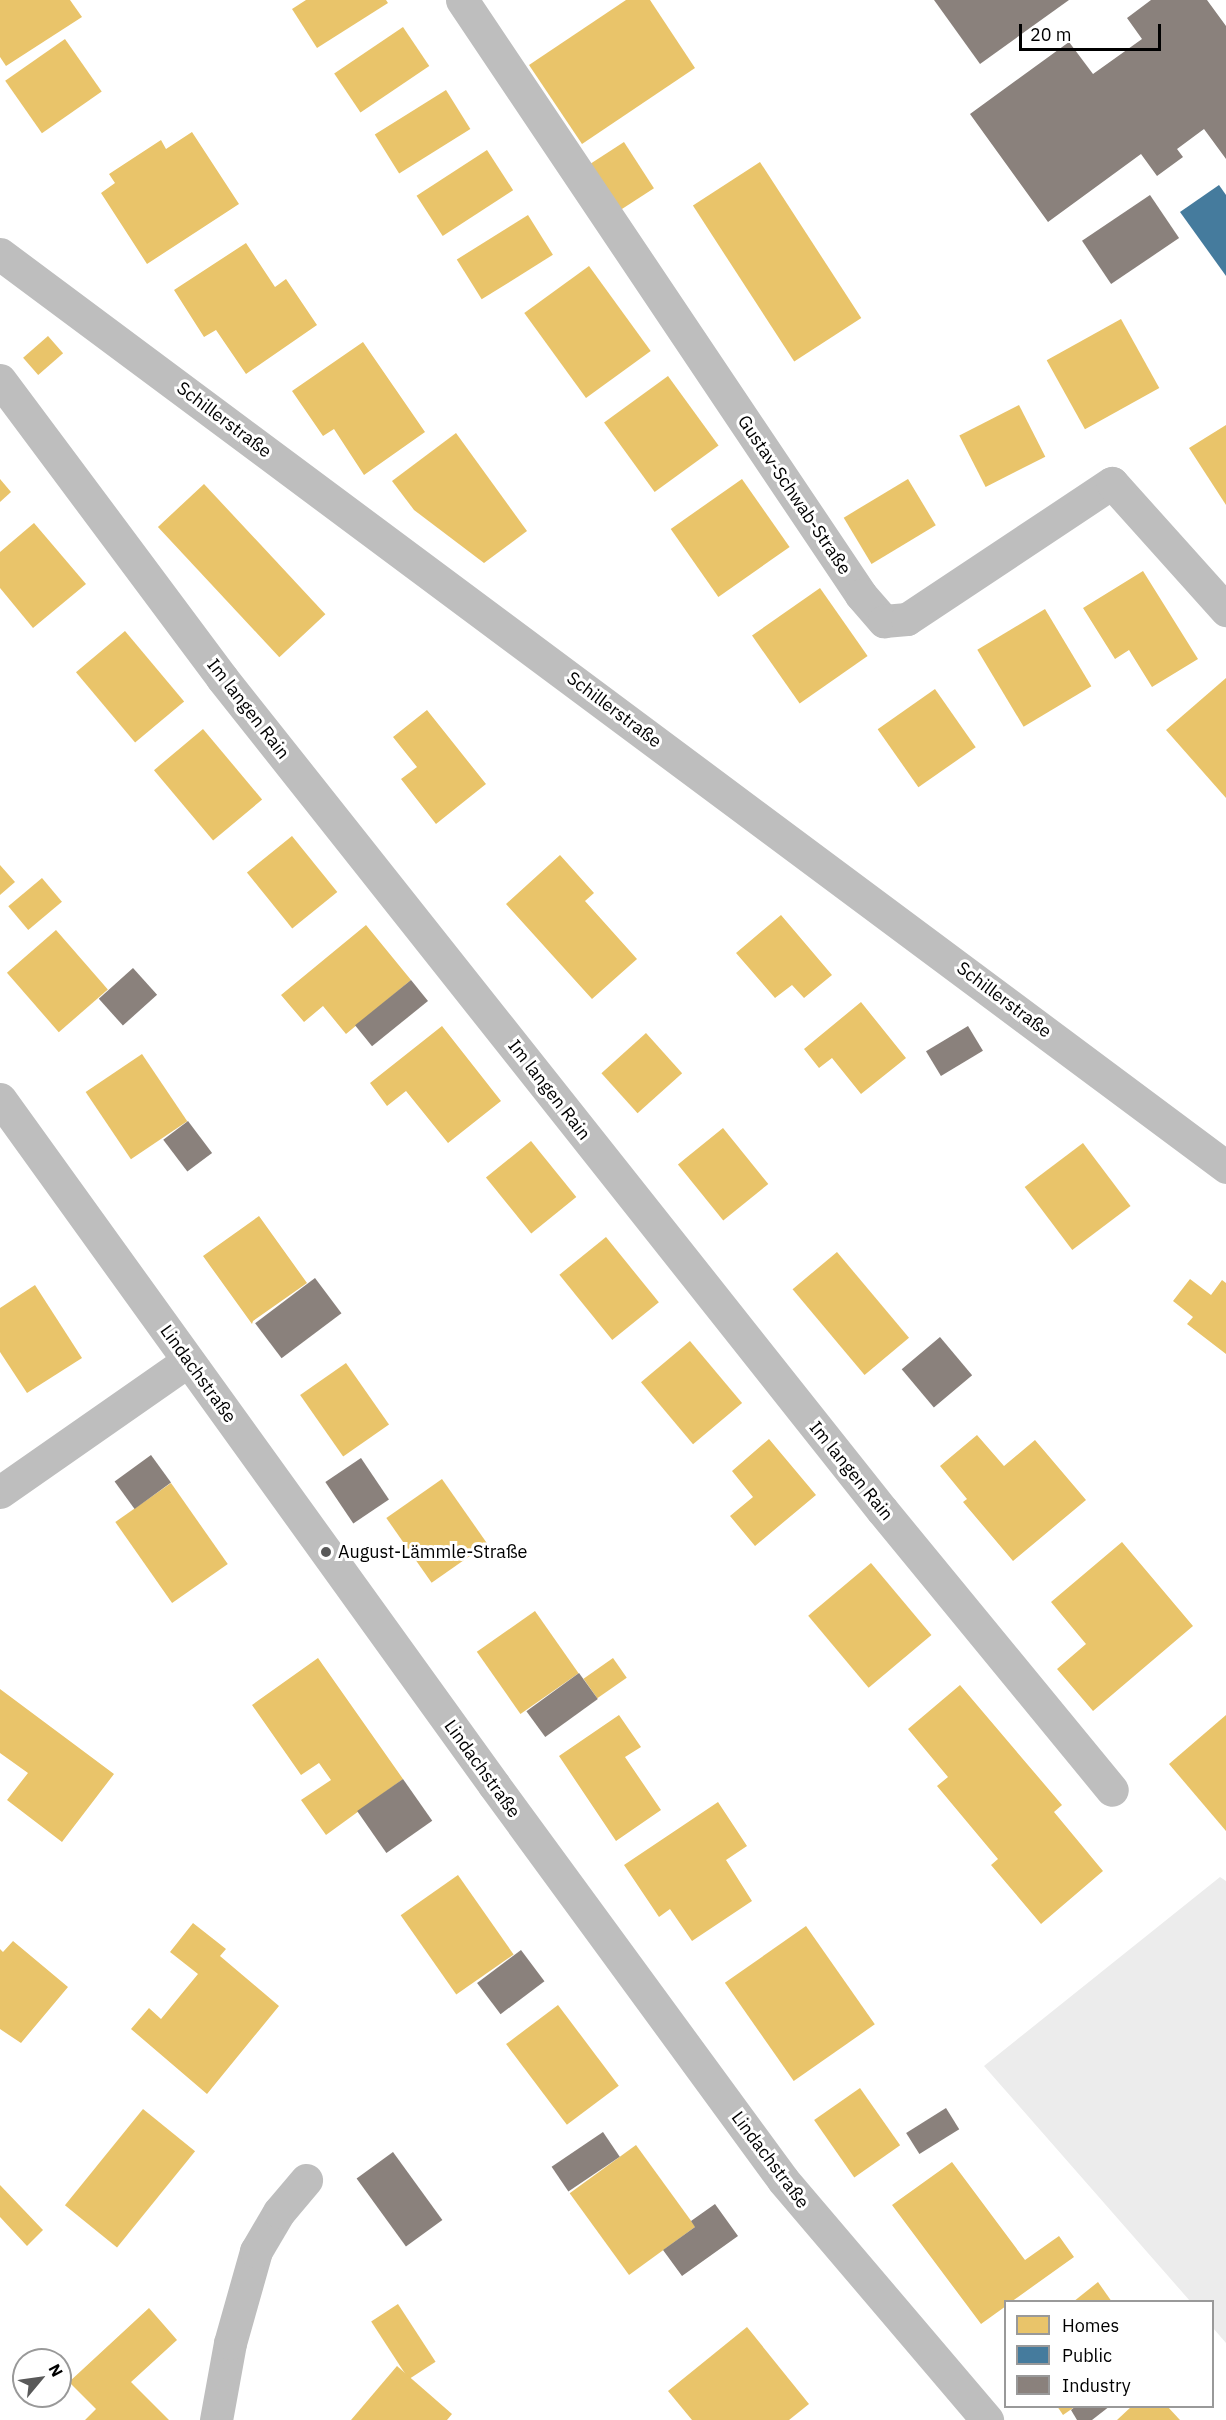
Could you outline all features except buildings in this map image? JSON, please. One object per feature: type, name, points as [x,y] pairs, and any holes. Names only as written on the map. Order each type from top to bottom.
[{"type":"street","name":"Gustav-Schwab-Straße","points":[[462,0],[861,595],[884,621],[908,619],[1112,483],[1226,610]]},
{"type":"street","name":"Schillerstraße","points":[[0,254],[1226,1167]]},
{"type":"street","name":"Im langen Rain","points":[[0,380],[222,678],[874,1500],[1112,1790]]},
{"type":"street","name":"Lindachstraße","points":[[0,1100],[494,1785],[783,2180],[987,2420]]},
{"type":"street","points":[[0,1492],[188,1360]]},
{"type":"street","points":[[216,2420],[230,2343],[256,2251],[279,2212],[306,2180]]},
{"type":"shaded area","points":[[1220,1877],[1226,1881],[1226,2343],[1214,2329],[1214,2300],[1189,2300],[984,2066]]},
{"type":"place","name":"August-Lämmle-Straße","points":[[326,1552]]}]
